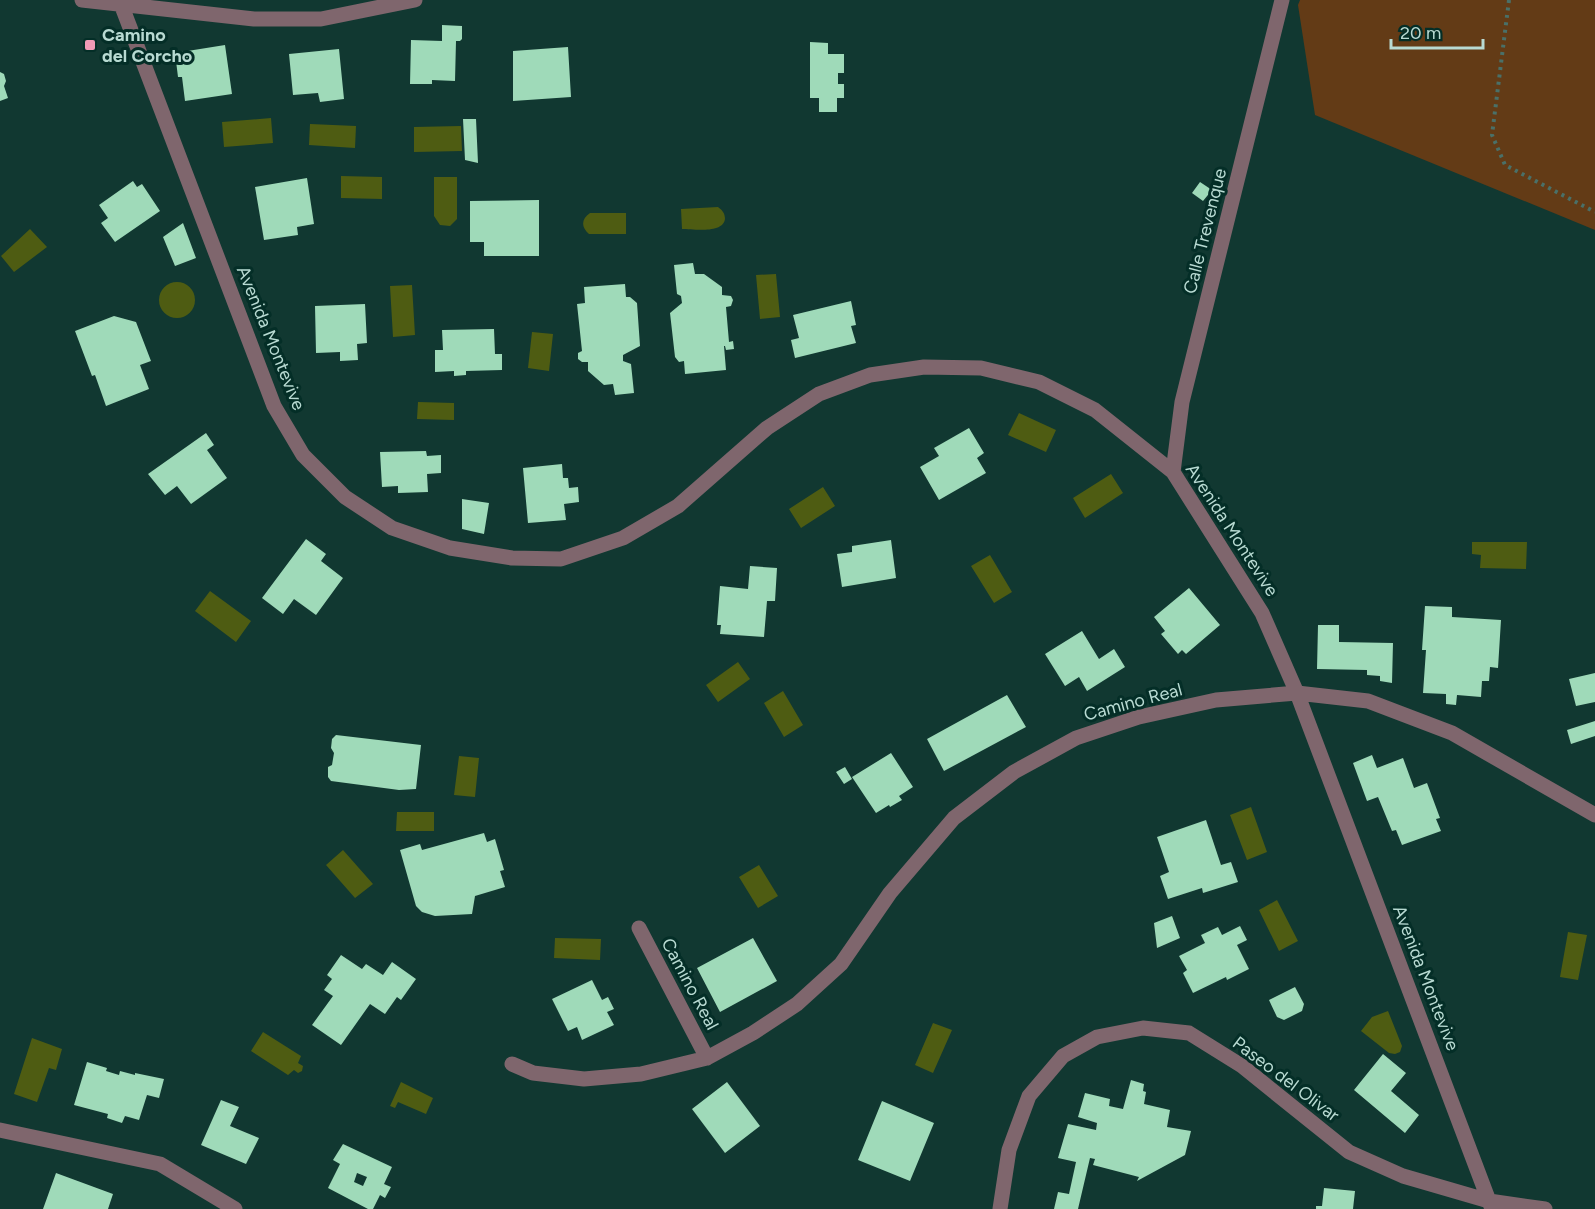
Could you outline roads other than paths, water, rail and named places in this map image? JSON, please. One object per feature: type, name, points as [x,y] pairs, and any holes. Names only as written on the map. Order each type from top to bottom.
[{"type":"street","points":[[82,0],[254,19],[321,19],[415,0]]},
{"type":"street","name":"Calle Trevenque","points":[[1173,472],[1182,402],[1282,0]]},
{"type":"street","name":"Avenida Montevive","points":[[121,4],[274,406],[303,455],[345,497],[392,528],[450,548],[512,558],[561,559],[623,538],[678,506],[767,428],[819,394],[870,375],[924,367],[981,368],[1039,382],[1095,410],[1173,472],[1262,613],[1297,693],[1491,1205]]},
{"type":"street","name":"Camino Real","points":[[512,1064],[533,1073],[584,1078],[641,1074],[707,1058],[753,1033],[797,1004],[841,964],[890,893],[954,818],[1014,772],[1076,738],[1138,717],[1216,700],[1297,693],[1368,701],[1452,733],[1595,815]]},
{"type":"street","name":"Camino Real","points":[[639,928],[707,1058]]},
{"type":"street","name":"Paseo del Olivar","points":[[1000,1209],[1009,1150],[1029,1096],[1063,1056],[1097,1037],[1143,1028],[1189,1033],[1242,1066],[1349,1152],[1403,1176],[1491,1205],[1545,1209]]},
{"type":"street","points":[[0,1130],[160,1164],[235,1209]]},
{"type":"place","name":"Camino del Corcho","points":[[90,45]]}]
